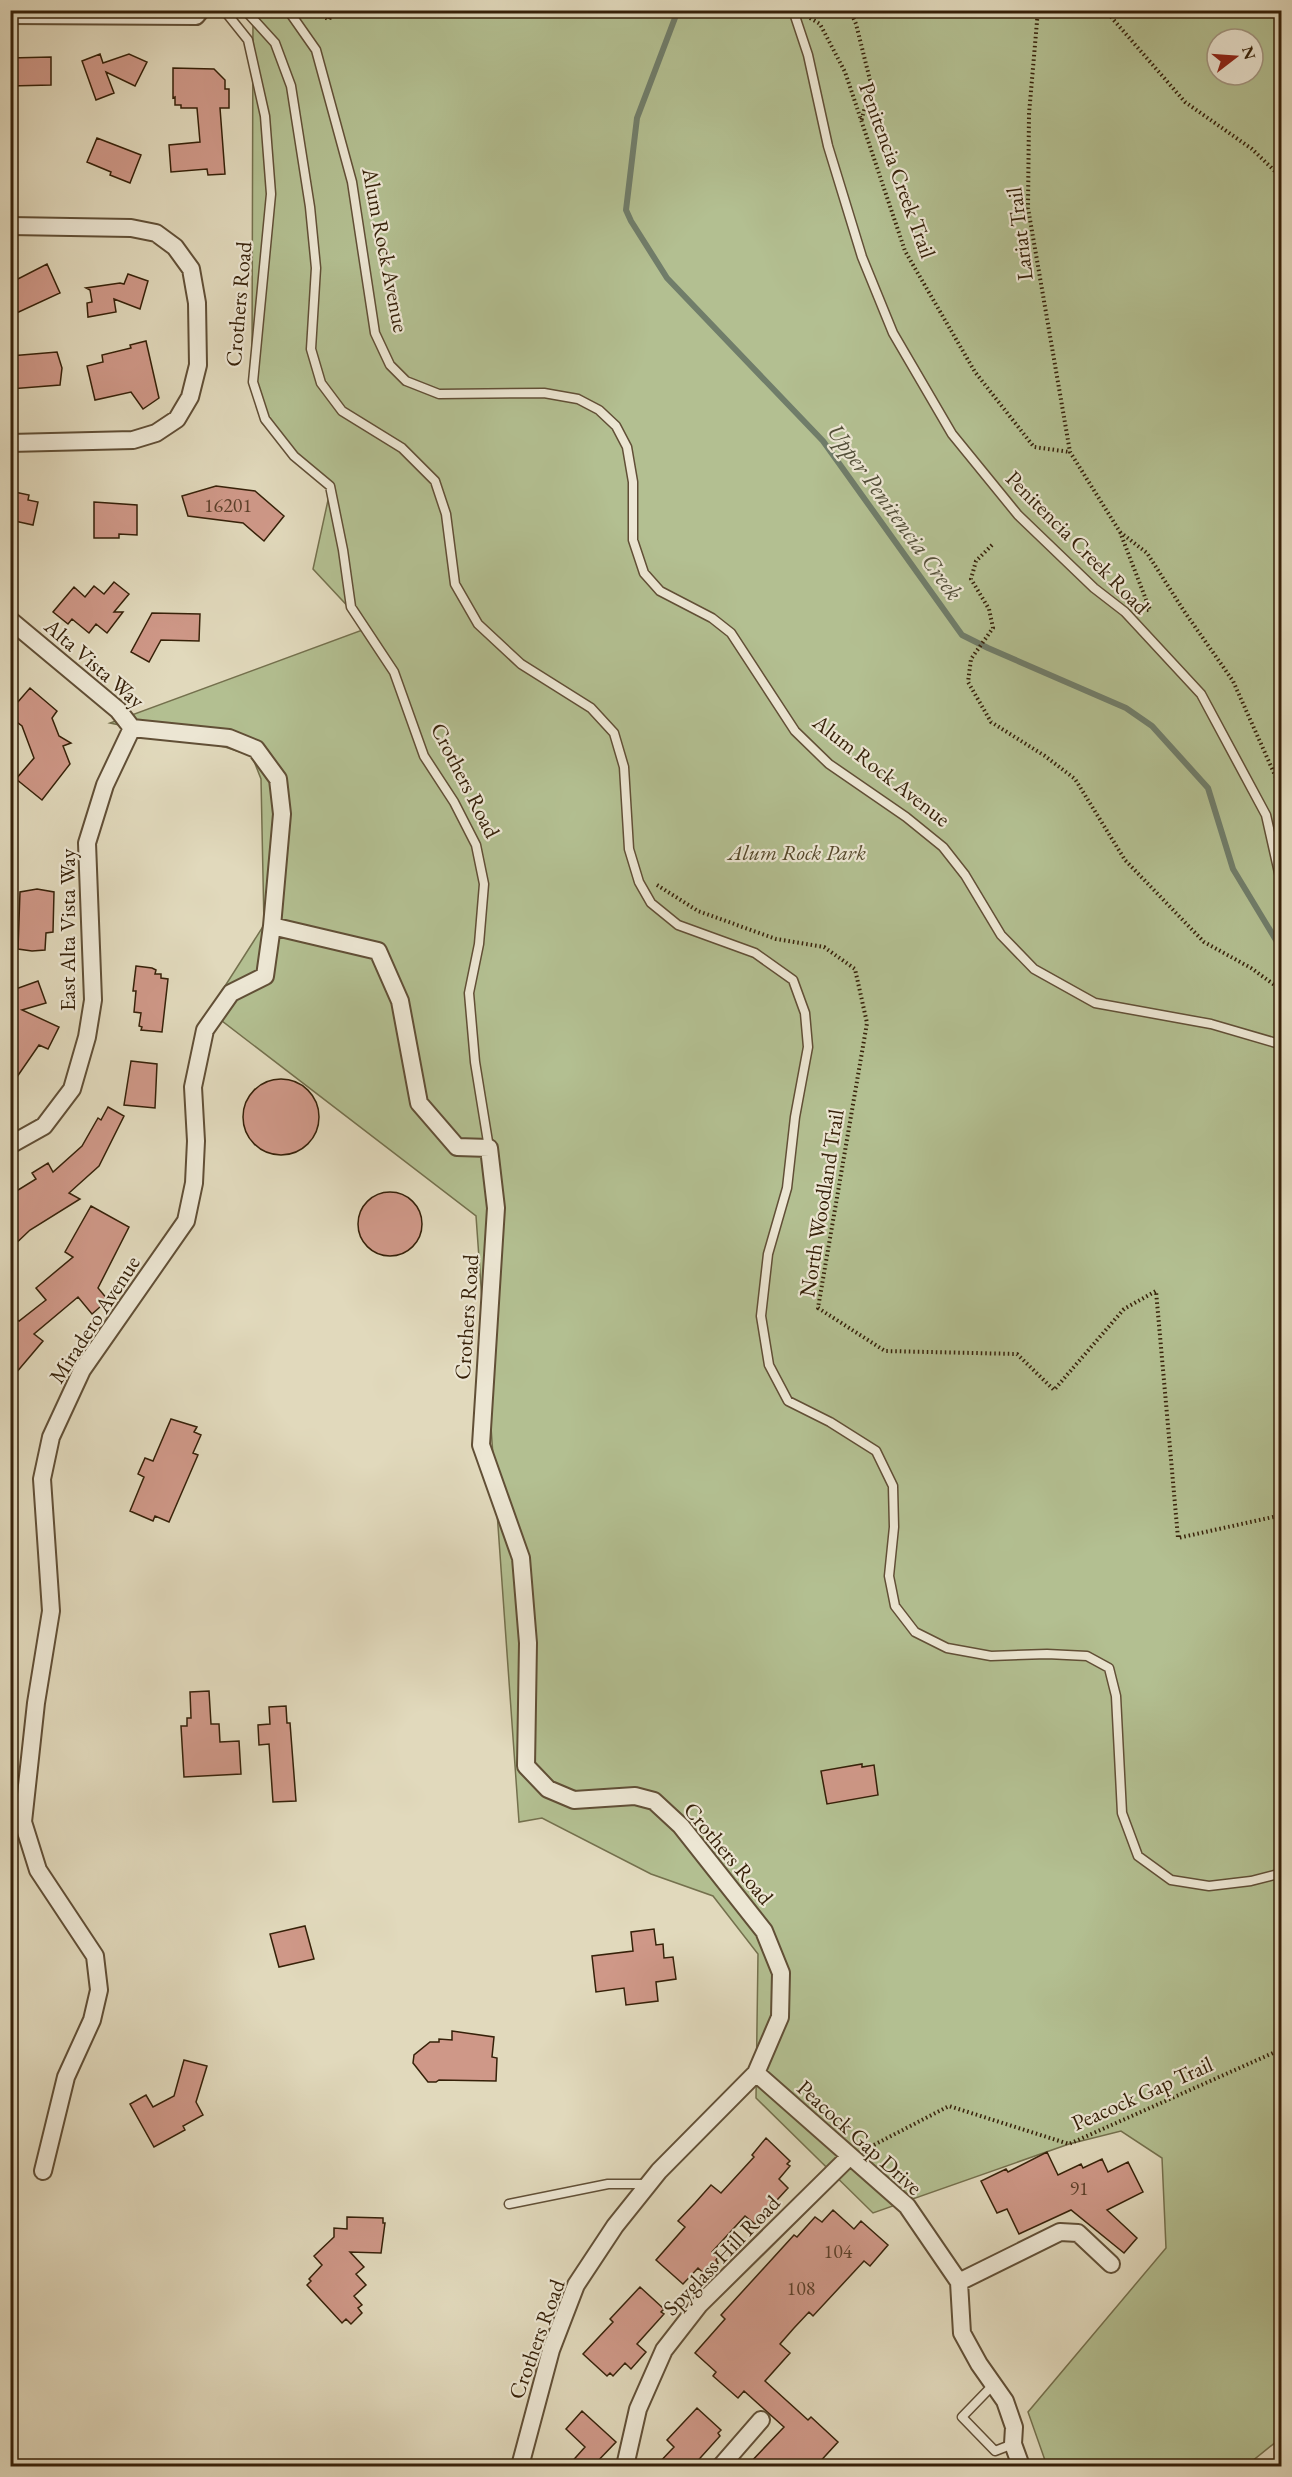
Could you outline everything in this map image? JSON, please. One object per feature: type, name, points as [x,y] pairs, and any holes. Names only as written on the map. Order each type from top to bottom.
[{"type":"street","points":[[10,15],[196,16],[201,10]]},
{"type":"street","points":[[10,226],[130,228],[156,233],[175,247],[191,269],[197,303],[198,354],[198,365],[190,397],[177,419],[156,433],[133,440],[10,443]]},
{"type":"street","name":"Alta Vista Way","points":[[10,620],[118,710],[132,728],[229,738],[256,749],[278,779],[282,814],[272,926]]},
{"type":"street","name":"East Alta Vista Way","points":[[10,1145],[44,1126],[72,1089],[87,1037],[93,1000],[87,843],[105,785],[132,728]]},
{"type":"street","points":[[272,926],[378,951],[400,1001],[419,1102],[457,1147],[489,1148]]},
{"type":"street","name":"Miradero Avenue","points":[[43,2170],[66,2077],[92,2020],[99,1990],[95,1956],[38,1870],[23,1822],[36,1703],[51,1611],[42,1479],[51,1437],[82,1370],[186,1221],[194,1183],[196,1141],[193,1087],[205,1030],[231,993],[265,976],[272,926]]},
{"type":"street","name":"Crothers Road","points":[[489,1148],[496,1208],[481,1445],[522,1558],[528,1643],[526,1766],[548,1789],[574,1800],[635,1796],[654,1801],[681,1826],[764,1930],[781,1973],[780,2017],[756,2073],[648,2184],[615,2226],[576,2285],[551,2350],[520,2466]]},
{"type":"street","name":"Peacock Gap Drive","points":[[756,2073],[907,2206],[959,2282]]},
{"type":"street","name":"Spyglass Hill Road","points":[[625,2466],[638,2409],[664,2349],[699,2305],[849,2157]]},
{"type":"street","points":[[1021,2466],[1013,2444],[1014,2427],[1005,2401],[962,2333],[959,2282],[1060,2232],[1078,2233],[1111,2264]]},
{"type":"street","points":[[721,2466],[761,2420]]},
{"type":"lane","name":"Crothers Road","points":[[224,10],[248,40],[266,127],[271,194],[253,382],[265,419],[294,456],[330,486],[344,550],[351,607],[394,672],[424,756],[454,802],[476,845],[484,884],[480,944],[470,993],[475,1062],[489,1148]]},
{"type":"lane","points":[[245,10],[275,43],[291,86],[316,268],[311,350],[321,383],[342,411],[402,448],[435,481],[446,514],[454,584],[478,624],[521,664],[591,708],[614,733],[624,767],[629,849],[639,882],[651,903],[678,925],[755,952],[793,980],[805,1013],[808,1047],[795,1117],[787,1188],[768,1254],[760,1316],[769,1365],[788,1401],[830,1422],[876,1451],[893,1486],[894,1527],[889,1576],[895,1606],[915,1632],[947,1648],[991,1656],[1047,1654],[1087,1656],[1109,1668],[1116,1696],[1122,1813],[1138,1856],[1171,1880],[1209,1886],[1251,1881],[1281,1874]]},
{"type":"lane","name":"Alum Rock Avenue","points":[[288,10],[316,50],[352,182],[375,333],[390,365],[406,381],[439,394],[544,393],[578,399],[599,410],[616,426],[627,447],[633,482],[633,540],[644,573],[660,591],[712,618],[731,633],[795,731],[829,764],[906,817],[943,847],[965,874],[1001,935],[1034,969],[1095,1003],[1211,1024],[1281,1043]]},
{"type":"lane","name":"Penitencia Creek Road","points":[[793,10],[808,55],[828,146],[862,258],[893,333],[952,434],[1018,515],[1094,588],[1125,612],[1201,694],[1266,815],[1281,886]]},
{"type":"lane","points":[[509,2204],[608,2184],[648,2184]]},
{"type":"lane","points":[[993,2385],[962,2417],[995,2451],[1013,2444]]},
{"type":"path","points":[[315,10],[329,20],[333,10]]},
{"type":"path","points":[[850,10],[856,24],[871,84],[861,122]]},
{"type":"path","name":"Lariat Trail","points":[[1038,10],[1029,114],[1028,208],[1070,452]]},
{"type":"path","points":[[1105,10],[1185,102],[1252,149],[1281,178]]},
{"type":"path","name":"Penitencia Creek Trail","points":[[804,15],[820,24],[844,72],[905,251],[975,372],[1034,447],[1070,452]]},
{"type":"path","points":[[1070,452],[1119,532],[1150,610],[1133,610]]},
{"type":"path","points":[[1119,532],[1147,553],[1233,681],[1281,791]]},
{"type":"path","points":[[992,546],[976,561],[971,579],[989,609],[993,628],[971,658],[968,682],[991,722],[1045,756],[1075,779],[1125,860],[1204,942],[1251,968],[1276,986],[1281,1008]]},
{"type":"path","name":"North Woodland Trail","points":[[655,883],[698,911],[776,939],[824,947],[855,969],[867,1023],[819,1308],[885,1351],[1017,1354],[1054,1390],[1124,1309],[1156,1291],[1178,1538],[1281,1515]]},
{"type":"path","name":"Peacock Gap Trail","points":[[849,2157],[949,2106],[1069,2144],[1281,2049]]},
{"type":"green space","name":"Alum Rock Park","points":[[253,11],[1281,11],[1282,2437],[1246,2466],[1047,2466],[1028,2412],[1166,2248],[1162,2158],[1121,2131],[1069,2144],[873,2213],[756,2098],[758,1954],[713,1896],[651,1874],[542,1818],[519,1822],[476,1216],[209,1011],[264,925],[261,779],[252,756],[225,747],[110,723],[368,628],[313,569],[330,491],[262,423],[252,365]]},
{"type":"building","points":[[100,54],[103,63],[129,54],[147,62],[135,86],[106,72],[114,93],[96,100],[82,61]]},
{"type":"building","points":[[51,57],[51,85],[10,86],[10,58]]},
{"type":"building","points":[[173,68],[214,69],[225,80],[225,89],[229,89],[229,108],[220,108],[225,174],[208,175],[207,169],[171,172],[169,145],[200,142],[197,108],[181,108],[181,105],[175,105]]},
{"type":"building","points":[[97,138],[141,155],[130,183],[87,162]]},
{"type":"building","points":[[47,264],[60,293],[10,316],[10,283]]},
{"type":"building","points":[[128,274],[148,281],[140,309],[114,299],[116,312],[88,317],[87,303],[92,302],[90,290],[86,288],[124,284]]},
{"type":"building","points":[[146,341],[159,398],[143,409],[131,392],[95,400],[87,366],[103,362],[102,355],[131,348],[130,345]]},
{"type":"building","points":[[57,352],[62,368],[60,385],[10,389],[10,356]]},
{"type":"building","points":[[216,486],[255,491],[284,516],[264,541],[243,523],[188,516],[182,496]]},
{"type":"building","points":[[10,491],[29,495],[28,500],[38,502],[33,525],[10,520]]},
{"type":"building","points":[[94,502],[137,505],[137,535],[119,534],[119,538],[94,538]]},
{"type":"building","points":[[114,582],[129,594],[114,612],[123,612],[107,633],[96,624],[89,633],[72,619],[68,624],[53,612],[74,587],[85,597],[94,586],[104,594]]},
{"type":"building","points":[[152,613],[200,614],[199,641],[161,640],[149,662],[131,652]]},
{"type":"building","points":[[30,688],[57,711],[52,718],[59,736],[71,743],[63,746],[70,764],[42,800],[16,779],[34,758],[22,726],[10,717],[10,711]]},
{"type":"building","points":[[37,889],[54,892],[53,932],[46,933],[45,950],[18,949],[20,892]]},
{"type":"building","points":[[136,966],[152,968],[156,970],[155,974],[161,974],[161,978],[168,979],[162,1032],[141,1030],[142,1027],[139,1026],[141,1013],[134,1012],[136,991],[133,991]]},
{"type":"building","points":[[38,981],[46,1003],[22,1010],[59,1027],[48,1049],[39,1045],[10,1087],[10,991]]},
{"type":"building","points":[[131,1061],[157,1064],[155,1108],[124,1105]]},
{"type":"building","points":[[289,1079],[302,1085],[313,1096],[319,1109],[317,1132],[302,1149],[289,1155],[273,1155],[260,1149],[245,1132],[243,1109],[249,1096],[266,1081]]},
{"type":"building","points":[[108,1107],[124,1116],[99,1166],[69,1193],[80,1199],[30,1230],[10,1249],[10,1195],[36,1179],[32,1173],[48,1163],[53,1172],[82,1146],[98,1118],[101,1120]]},
{"type":"building","points":[[390,1192],[408,1198],[416,1206],[422,1224],[416,1242],[408,1250],[390,1256],[372,1250],[364,1242],[358,1224],[364,1206],[372,1198]]},
{"type":"building","points":[[91,1206],[129,1227],[98,1288],[108,1300],[92,1314],[78,1297],[34,1334],[43,1341],[10,1380],[10,1327],[46,1300],[36,1288],[73,1257],[65,1252]]},
{"type":"building","points":[[171,1419],[197,1427],[194,1432],[201,1435],[193,1453],[198,1455],[169,1522],[155,1516],[153,1521],[130,1511],[144,1477],[138,1474],[145,1458],[153,1461]]},
{"type":"building","points":[[209,1691],[211,1724],[219,1724],[220,1742],[239,1741],[241,1774],[184,1777],[181,1726],[187,1726],[187,1718],[191,1718],[190,1692]]},
{"type":"building","points":[[286,1706],[287,1723],[290,1723],[296,1801],[273,1802],[269,1744],[259,1745],[258,1725],[270,1724],[269,1707]]},
{"type":"building","points":[[862,1764],[862,1767],[874,1765],[878,1795],[827,1804],[821,1771]]},
{"type":"building","points":[[305,1926],[314,1959],[279,1967],[270,1934]]},
{"type":"building","points":[[654,1929],[656,1945],[663,1944],[664,1958],[673,1957],[676,1979],[656,1982],[658,2001],[626,2005],[624,1988],[596,1992],[592,1956],[633,1951],[631,1932]]},
{"type":"building","points":[[452,2031],[494,2037],[492,2057],[497,2058],[496,2081],[439,2080],[428,2082],[413,2063],[414,2055],[430,2042],[439,2042],[439,2039],[452,2040]]},
{"type":"building","points":[[184,2060],[207,2066],[196,2102],[203,2115],[183,2126],[185,2130],[154,2147],[130,2104],[146,2095],[153,2107],[174,2096]]},
{"type":"building","points":[[766,2138],[790,2161],[787,2164],[790,2166],[779,2179],[788,2188],[755,2224],[745,2216],[712,2252],[718,2257],[716,2260],[718,2263],[707,2276],[698,2268],[683,2284],[656,2260],[685,2227],[678,2221],[711,2185],[721,2193],[754,2157],[752,2155]]},
{"type":"building","points":[[1047,2152],[1058,2175],[1081,2164],[1083,2168],[1102,2159],[1108,2172],[1128,2162],[1143,2192],[1107,2210],[1137,2238],[1124,2253],[1071,2210],[1019,2234],[1007,2209],[997,2213],[981,2181],[1006,2169],[1008,2172]]},
{"type":"building","points":[[833,2210],[854,2229],[861,2221],[888,2245],[870,2266],[864,2261],[813,2316],[809,2312],[794,2328],[780,2344],[790,2353],[765,2381],[808,2420],[811,2417],[838,2442],[816,2466],[747,2466],[784,2427],[744,2391],[738,2398],[713,2376],[716,2372],[695,2353],[725,2319],[721,2315],[794,2235],[797,2237],[815,2217],[822,2222]]},
{"type":"building","points":[[347,2217],[383,2218],[383,2223],[385,2223],[381,2253],[350,2252],[364,2267],[356,2274],[366,2285],[354,2296],[362,2305],[358,2308],[362,2313],[351,2324],[346,2319],[342,2323],[307,2285],[311,2281],[309,2279],[322,2265],[314,2256],[334,2237],[334,2228],[347,2229]]},
{"type":"building","points":[[640,2287],[664,2309],[661,2312],[664,2314],[637,2344],[646,2352],[631,2369],[625,2363],[613,2376],[610,2373],[607,2376],[583,2354],[613,2322],[610,2319]]},
{"type":"building","points":[[697,2408],[721,2430],[718,2433],[720,2436],[693,2466],[656,2466],[674,2447],[667,2440]]},
{"type":"building","points":[[582,2411],[616,2442],[593,2466],[568,2466],[585,2447],[566,2429]]},
{"type":"waterway","name":"Upper Penitencia Creek","points":[[678,10],[637,118],[626,210],[667,278],[823,441],[962,635],[1126,708],[1152,726],[1208,788],[1233,869],[1282,950]]}]
